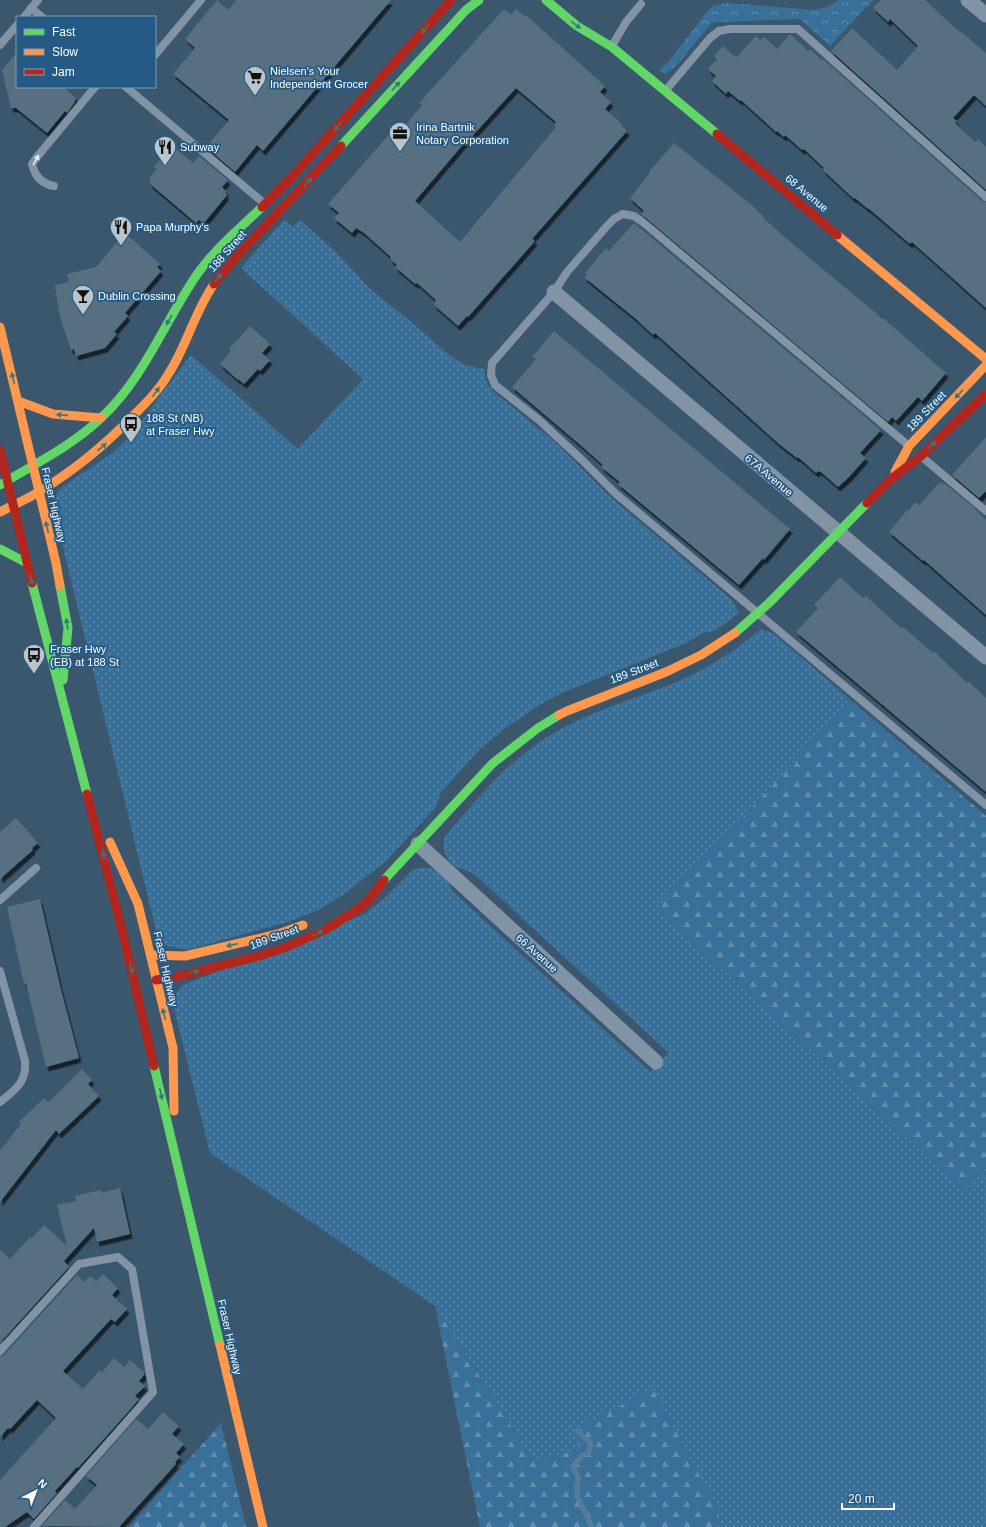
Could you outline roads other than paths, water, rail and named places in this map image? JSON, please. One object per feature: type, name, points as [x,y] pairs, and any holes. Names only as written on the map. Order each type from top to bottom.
[{"type":"street","name":"188 Street","points":[[4,483],[65,446],[101,418],[140,371],[192,281],[206,263],[290,178],[451,0]]},
{"type":"street","name":"188 Street","points":[[0,512],[39,492],[61,478],[97,450],[130,421],[152,398],[169,374],[186,345],[205,297],[218,278],[466,10],[479,0]]},
{"type":"street","name":"68 Avenue","points":[[546,0],[576,26],[612,47],[986,358]]},
{"type":"street","points":[[968,0],[986,15]]},
{"type":"street","name":"68 Avenue","points":[[595,26],[612,47]]},
{"type":"street","name":"67A Avenue","points":[[554,292],[986,657]]},
{"type":"street","name":"Fraser Highway","points":[[0,327],[56,563],[68,628],[61,691]]},
{"type":"street","name":"189 Street","points":[[891,479],[909,446],[986,365]]},
{"type":"street","name":"189 Street","points":[[156,980],[176,977],[259,956],[291,945],[325,930],[358,909],[368,901],[383,881],[493,763],[512,747],[538,728],[567,711],[666,672],[701,655],[730,637],[758,613],[891,479],[921,456],[986,394]]},
{"type":"street","points":[[18,401],[52,414],[101,418]]},
{"type":"street","name":"Fraser Highway","points":[[0,450],[4,483],[14,505],[27,563],[90,801],[122,930],[263,1527]]},
{"type":"street","points":[[0,549],[27,563]]},
{"type":"street","name":"Fraser Highway","points":[[90,801],[138,904],[151,955],[173,1048],[174,1152]]},
{"type":"street","name":"66 Avenue","points":[[418,844],[656,1062]]},
{"type":"street","name":"189 Street","points":[[364,892],[383,881]]},
{"type":"street","name":"189 Street","points":[[151,955],[185,956],[278,934],[312,921]]},
{"type":"street","points":[[122,930],[150,978],[156,980]]},
{"type":"lane","points":[[25,16],[38,0]]},
{"type":"lane","points":[[156,54],[201,0]]},
{"type":"lane","points":[[612,47],[626,22],[641,4]]},
{"type":"lane","points":[[32,8],[41,16]]},
{"type":"lane","points":[[0,45],[16,26]]},
{"type":"lane","points":[[665,91],[710,38],[719,31],[730,28],[798,29],[986,197]]},
{"type":"lane","points":[[54,186],[48,185],[39,179],[34,172],[32,164],[94,88]]},
{"type":"lane","points":[[129,88],[264,204],[281,210]]},
{"type":"lane","points":[[986,511],[634,216],[623,214],[614,219],[607,226],[567,272],[554,292],[492,363],[491,375],[495,385],[539,420],[615,493],[986,805]]},
{"type":"lane","points":[[0,900],[36,868]]},
{"type":"lane","points":[[0,971],[25,1061],[26,1070],[24,1078],[19,1085],[0,1102]]},
{"type":"lane","points":[[0,1351],[80,1264],[118,1257],[132,1269],[154,1392],[34,1527]]},
{"type":"waterway","points":[[578,1431],[591,1444],[589,1452],[582,1456],[573,1466],[578,1478],[577,1496],[592,1527]]},
{"type":"place","name":"Nielsen's Your Independent Grocer","points":[[255,96]]},
{"type":"place","name":"Irina Bartnik Notary Corporation","points":[[400,152]]},
{"type":"place","name":"Subway","points":[[165,166]]},
{"type":"place","name":"Papa Murphy's","points":[[121,246]]},
{"type":"place","name":"Dublin Crossing","points":[[83,316]]},
{"type":"place","name":"188 St (NB) at Fraser Hwy","points":[[131,444]]},
{"type":"place","name":"Fraser Hwy (EB) at 188 St","points":[[34,674]]}]
